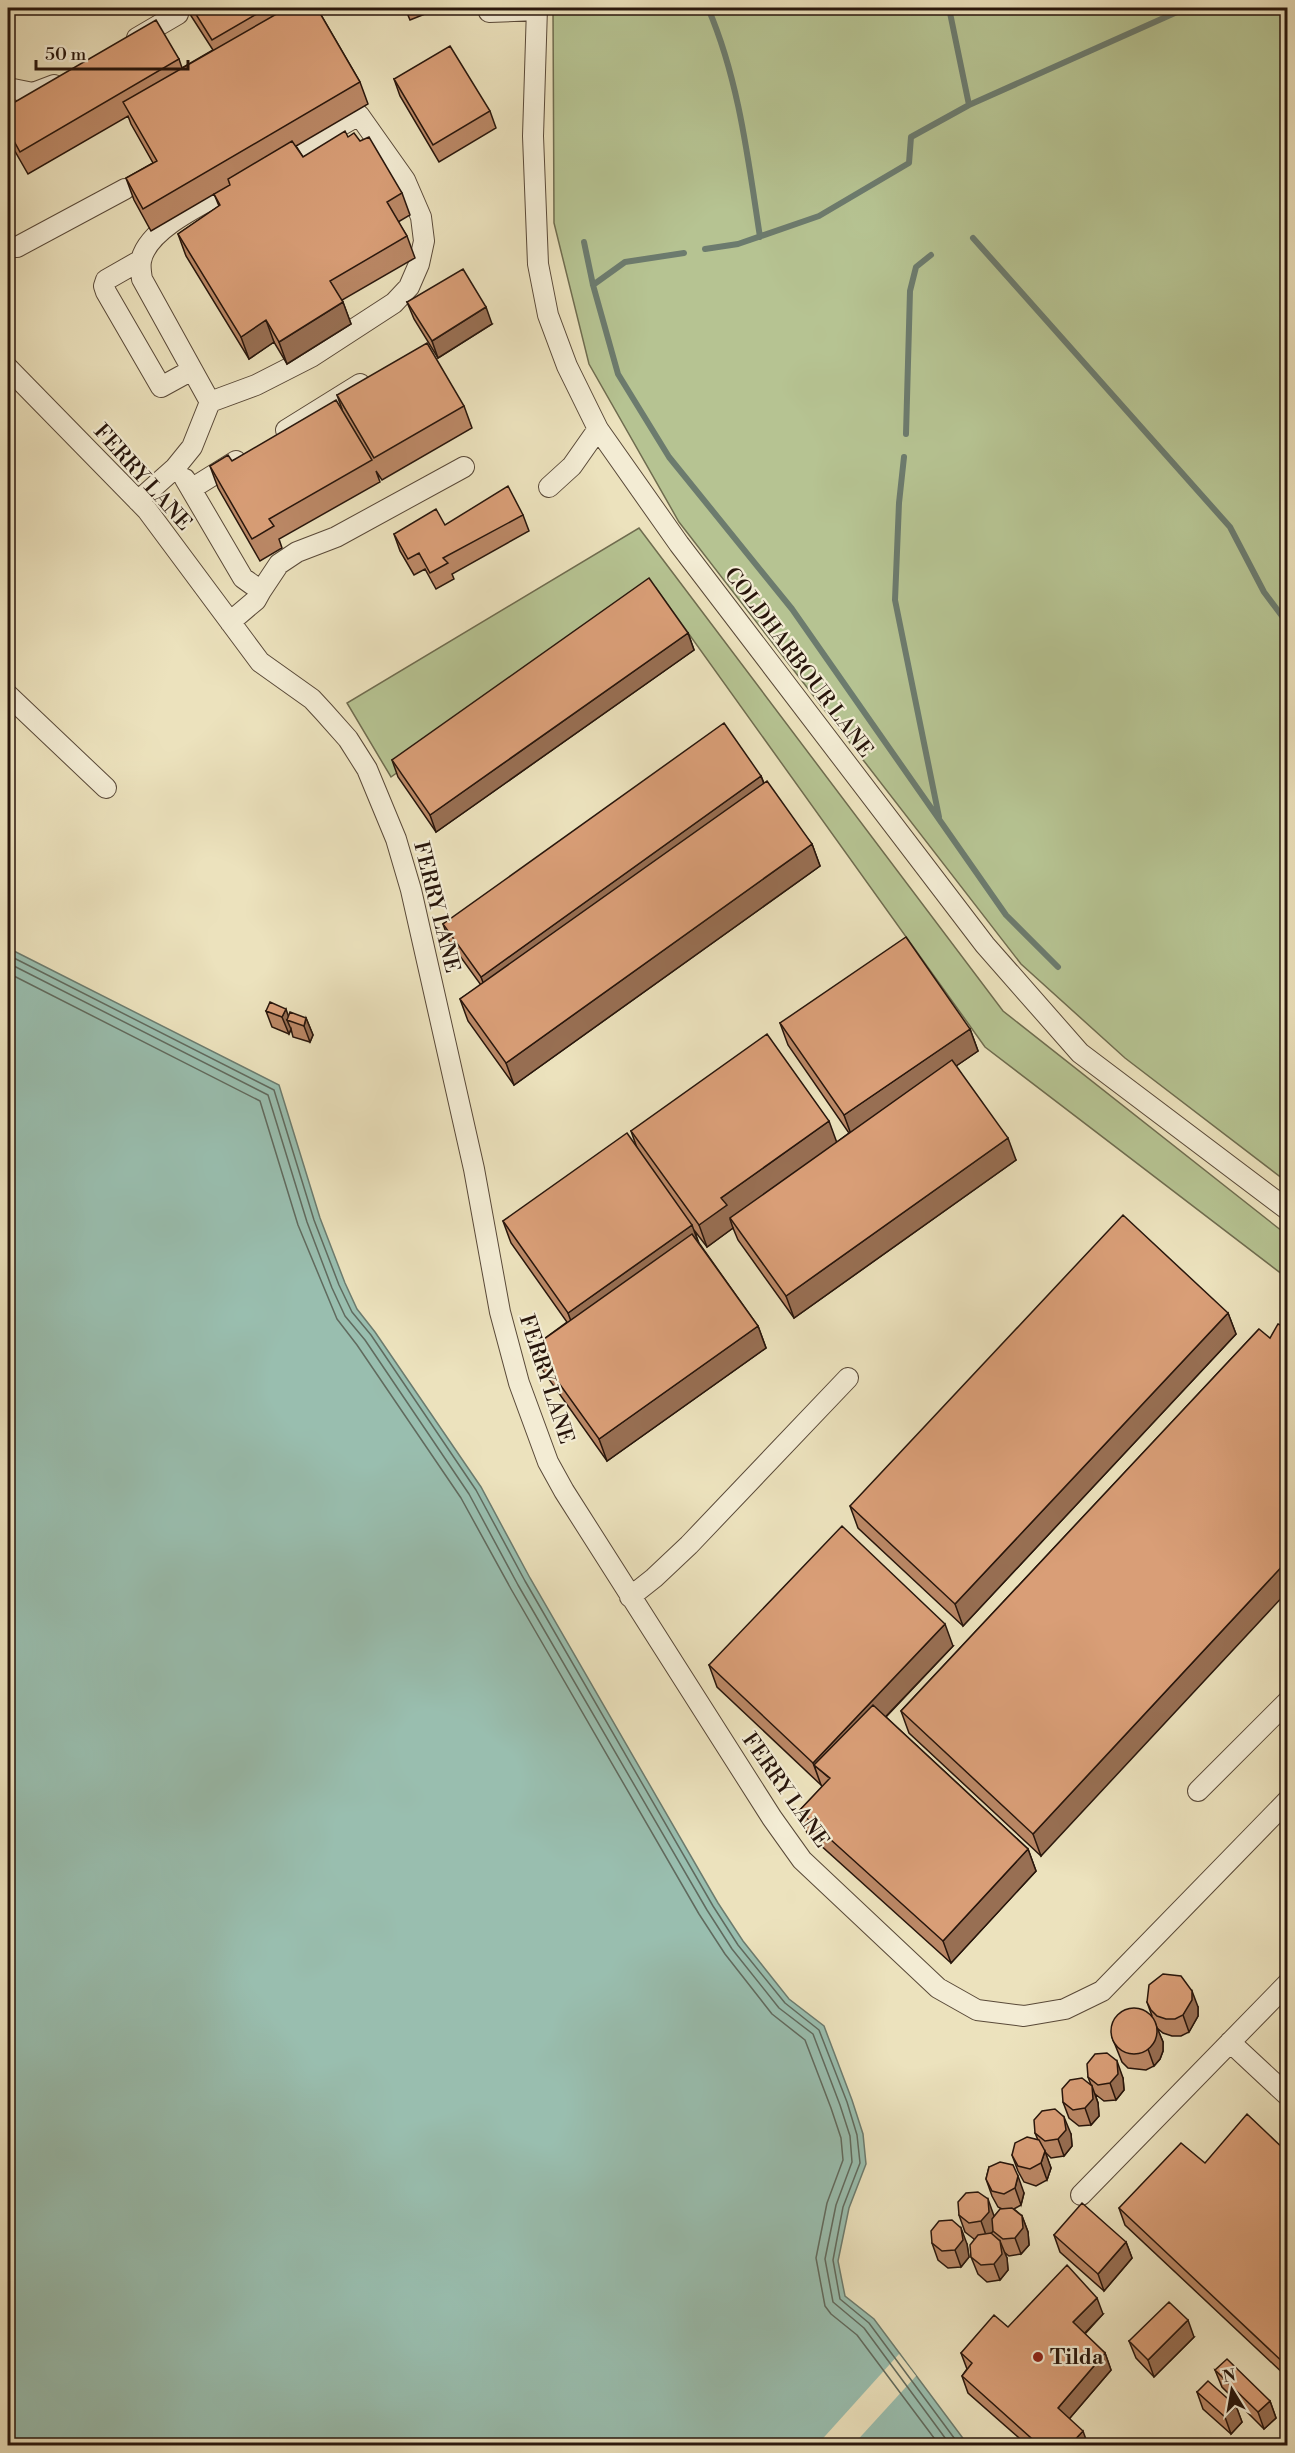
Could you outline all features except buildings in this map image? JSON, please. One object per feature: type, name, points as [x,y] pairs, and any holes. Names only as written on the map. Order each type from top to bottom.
[{"type":"street","points":[[489,12],[537,9]]},
{"type":"street","name":"COLDHARBOUR LANE","points":[[537,9],[533,136],[538,264],[548,315],[567,366],[598,429],[686,554],[992,953],[1080,1053],[1287,1210]]},
{"type":"street","points":[[118,49],[178,14]]},
{"type":"street","points":[[8,88],[33,93],[68,79]]},
{"type":"street","points":[[138,501],[175,468],[192,447],[210,402],[256,385],[311,357],[394,303],[409,286],[419,264],[424,241],[421,217],[405,180],[359,115],[164,227],[149,243],[141,260],[142,279],[210,402]]},
{"type":"street","points":[[8,247],[17,247],[125,189]]},
{"type":"street","points":[[141,260],[106,280],[104,286],[106,292],[161,387],[192,370]]},
{"type":"street","name":"FERRY LANE","points":[[8,368],[138,501],[260,662],[312,699],[348,740],[367,769],[396,840],[411,890],[474,1169],[500,1312],[519,1383],[548,1462],[630,1597],[772,1818],[802,1860],[938,1988],[976,2010],[1024,2016],[1065,2009],[1102,1991],[1287,1800]]},
{"type":"street","points":[[275,437],[376,374]]},
{"type":"street","points":[[549,487],[572,466],[598,429]]},
{"type":"street","points":[[191,489],[255,449]]},
{"type":"street","points":[[230,622],[256,600],[279,564],[297,552],[336,537],[464,467]]},
{"type":"street","points":[[175,468],[191,489],[243,578],[261,591]]},
{"type":"street","points":[[8,695],[106,788]]},
{"type":"street","points":[[630,1597],[689,1545],[848,1378]]},
{"type":"street","points":[[1198,1791],[1287,1701]]},
{"type":"street","points":[[1081,2195],[1287,1983]]},
{"type":"street","points":[[1230,2042],[1286,2092]]},
{"type":"green space","points":[[553,8],[1287,8],[1287,1182],[1125,1058],[1021,964],[679,522],[589,364],[554,223]]},
{"type":"green space","points":[[639,528],[1003,1011],[1287,1235],[1287,1278],[985,1047],[656,588],[391,777],[347,703]]},
{"type":"water","points":[[8,948],[279,1085],[320,1218],[357,1309],[481,1487],[530,1578],[718,1903],[743,1941],[789,1999],[824,2026],[863,2134],[866,2164],[849,2208],[838,2261],[845,2296],[874,2319],[968,2445],[8,2445]]},
{"type":"pier","points":[[899,2354],[916,2376],[853,2445],[817,2445]]},
{"type":"waterway","points":[[708,8],[719,35],[735,92],[760,237]]},
{"type":"waterway","points":[[949,8],[969,105]]},
{"type":"waterway","points":[[705,249],[738,244],[819,216],[909,163],[911,137],[969,105],[1186,8]]},
{"type":"waterway","points":[[973,238],[1230,527],[1264,592],[1288,624]]},
{"type":"waterway","points":[[584,242],[593,285],[618,374],[669,457],[792,609],[1006,915],[1058,967]]},
{"type":"waterway","points":[[593,285],[625,262],[684,253]]},
{"type":"waterway","points":[[906,434],[910,291],[916,267],[931,255]]},
{"type":"waterway","points":[[904,457],[899,503],[895,600],[939,817]]},
{"type":"place","name":"Tilda","points":[[1038,2357]]}]
